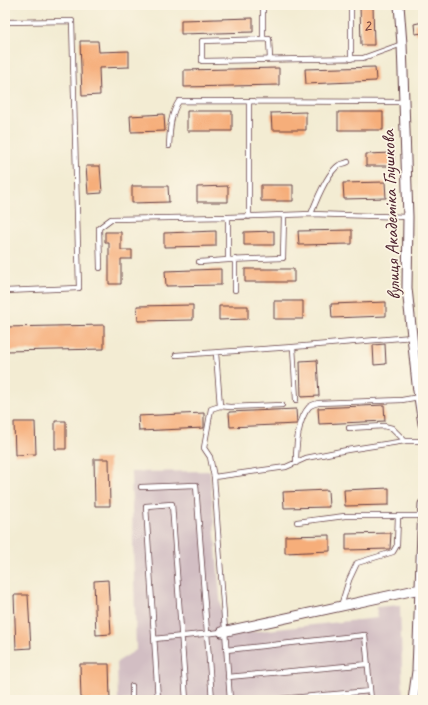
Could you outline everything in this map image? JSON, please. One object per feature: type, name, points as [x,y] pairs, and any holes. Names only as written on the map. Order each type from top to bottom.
[{"type":"street","name":"вулиця Академіка Глушкова","points":[[399,5],[402,44],[408,216],[408,288],[412,337],[423,424]]},
{"type":"street","points":[[413,700],[417,671],[423,504]]},
{"type":"street","points":[[224,631],[420,589]]},
{"type":"lane","points":[[263,5],[263,39]]},
{"type":"lane","points":[[350,5],[351,58]]},
{"type":"lane","points":[[5,22],[72,21],[79,288],[5,290]]},
{"type":"lane","points":[[270,59],[269,39],[202,40],[202,61],[363,58],[402,44]]},
{"type":"lane","points":[[169,146],[171,120],[174,109],[179,101],[249,100],[404,102]]},
{"type":"lane","points":[[249,100],[249,217]]},
{"type":"lane","points":[[311,214],[326,181],[339,166],[348,162]]},
{"type":"lane","points":[[100,268],[99,228],[111,218],[228,218],[311,214],[408,216]]},
{"type":"lane","points":[[199,262],[235,259],[283,258],[284,216]]},
{"type":"lane","points":[[228,218],[228,260]]},
{"type":"lane","points":[[235,259],[235,290]]},
{"type":"lane","points":[[176,355],[412,337]]},
{"type":"lane","points":[[293,347],[296,400]]},
{"type":"lane","points":[[216,352],[220,406]]},
{"type":"lane","points":[[296,462],[296,446],[303,418],[310,406],[318,403],[402,400],[419,397]]},
{"type":"lane","points":[[230,700],[214,477],[210,457],[204,448],[211,409],[220,406],[282,405]]},
{"type":"lane","points":[[349,428],[384,426],[392,428],[405,441]]},
{"type":"lane","points":[[214,477],[286,467],[306,458],[405,441],[423,441]]},
{"type":"lane","points":[[141,487],[196,485],[212,700]]},
{"type":"lane","points":[[158,700],[146,506],[172,504],[186,700]]},
{"type":"lane","points":[[297,522],[345,516],[423,516]]},
{"type":"lane","points":[[341,606],[349,580],[358,563],[393,552],[397,545],[398,516]]},
{"type":"lane","points":[[154,639],[224,631]]},
{"type":"lane","points":[[226,650],[366,635],[371,700]]},
{"type":"lane","points":[[228,677],[368,664]]},
{"type":"lane","points":[[132,686],[132,700]]},
{"type":"lane","points":[[269,700],[370,690]]},
{"type":"shaded area","points":[[210,471],[223,635],[377,618],[377,607],[400,605],[403,700],[118,700],[117,662],[136,650],[131,472]]},
{"type":"building","points":[[360,5],[373,5],[374,45],[361,45]]},
{"type":"building","points":[[253,18],[253,32],[181,34],[181,20]]},
{"type":"building","points":[[423,22],[423,33],[415,34],[414,24]]},
{"type":"building","points":[[80,41],[98,41],[99,52],[129,51],[129,67],[99,68],[100,95],[82,96]]},
{"type":"building","points":[[375,67],[376,81],[306,84],[305,69]]},
{"type":"building","points":[[279,68],[279,85],[184,87],[184,70]]},
{"type":"building","points":[[187,111],[232,111],[232,131],[187,131]]},
{"type":"building","points":[[306,112],[306,130],[272,130],[271,113]]},
{"type":"building","points":[[338,112],[383,112],[383,130],[338,130]]},
{"type":"building","points":[[164,114],[165,131],[131,132],[130,116]]},
{"type":"building","points":[[394,153],[394,166],[366,166],[366,154]]},
{"type":"building","points":[[86,166],[100,166],[102,193],[88,194]]},
{"type":"building","points":[[385,182],[386,198],[344,199],[343,183]]},
{"type":"building","points":[[261,185],[293,185],[293,201],[261,201]]},
{"type":"building","points":[[132,186],[168,186],[169,202],[132,203]]},
{"type":"building","points":[[228,186],[228,202],[197,202],[197,187]]},
{"type":"building","points":[[352,230],[352,244],[299,245],[298,231]]},
{"type":"building","points":[[216,231],[216,246],[164,247],[164,233]]},
{"type":"building","points":[[274,231],[274,245],[244,245],[244,232]]},
{"type":"building","points":[[105,232],[121,232],[121,250],[132,250],[132,259],[121,259],[121,284],[109,284],[109,242],[105,242]]},
{"type":"building","points":[[221,269],[221,285],[166,286],[165,271]]},
{"type":"building","points":[[245,269],[294,269],[294,282],[245,282]]},
{"type":"building","points":[[274,301],[303,301],[303,319],[274,319]]},
{"type":"building","points":[[386,302],[386,316],[332,318],[331,304]]},
{"type":"building","points":[[193,305],[193,320],[138,321],[137,306]]},
{"type":"building","points":[[219,306],[248,306],[248,319],[219,320]]},
{"type":"building","points":[[104,325],[104,349],[5,351],[5,327]]},
{"type":"building","points":[[385,344],[386,364],[374,365],[373,345]]},
{"type":"building","points":[[317,360],[319,396],[301,397],[300,361]]},
{"type":"building","points":[[384,405],[385,421],[319,424],[318,408]]},
{"type":"building","points":[[296,409],[297,424],[230,427],[229,412]]},
{"type":"building","points":[[204,413],[204,428],[139,431],[138,416]]},
{"type":"building","points":[[55,421],[66,421],[66,449],[55,449]]},
{"type":"building","points":[[14,422],[35,422],[36,454],[15,455]]},
{"type":"building","points":[[94,459],[109,459],[110,506],[95,506]]},
{"type":"building","points":[[389,488],[389,505],[345,506],[344,490]]},
{"type":"building","points":[[328,490],[329,507],[284,508],[283,492]]},
{"type":"building","points":[[391,533],[390,549],[346,550],[346,534]]},
{"type":"building","points":[[330,535],[330,551],[285,553],[285,536]]},
{"type":"building","points":[[108,580],[111,634],[96,635],[94,581]]},
{"type":"building","points":[[14,595],[28,595],[31,648],[16,649]]},
{"type":"building","points":[[80,664],[109,664],[110,700],[81,700]]}]
